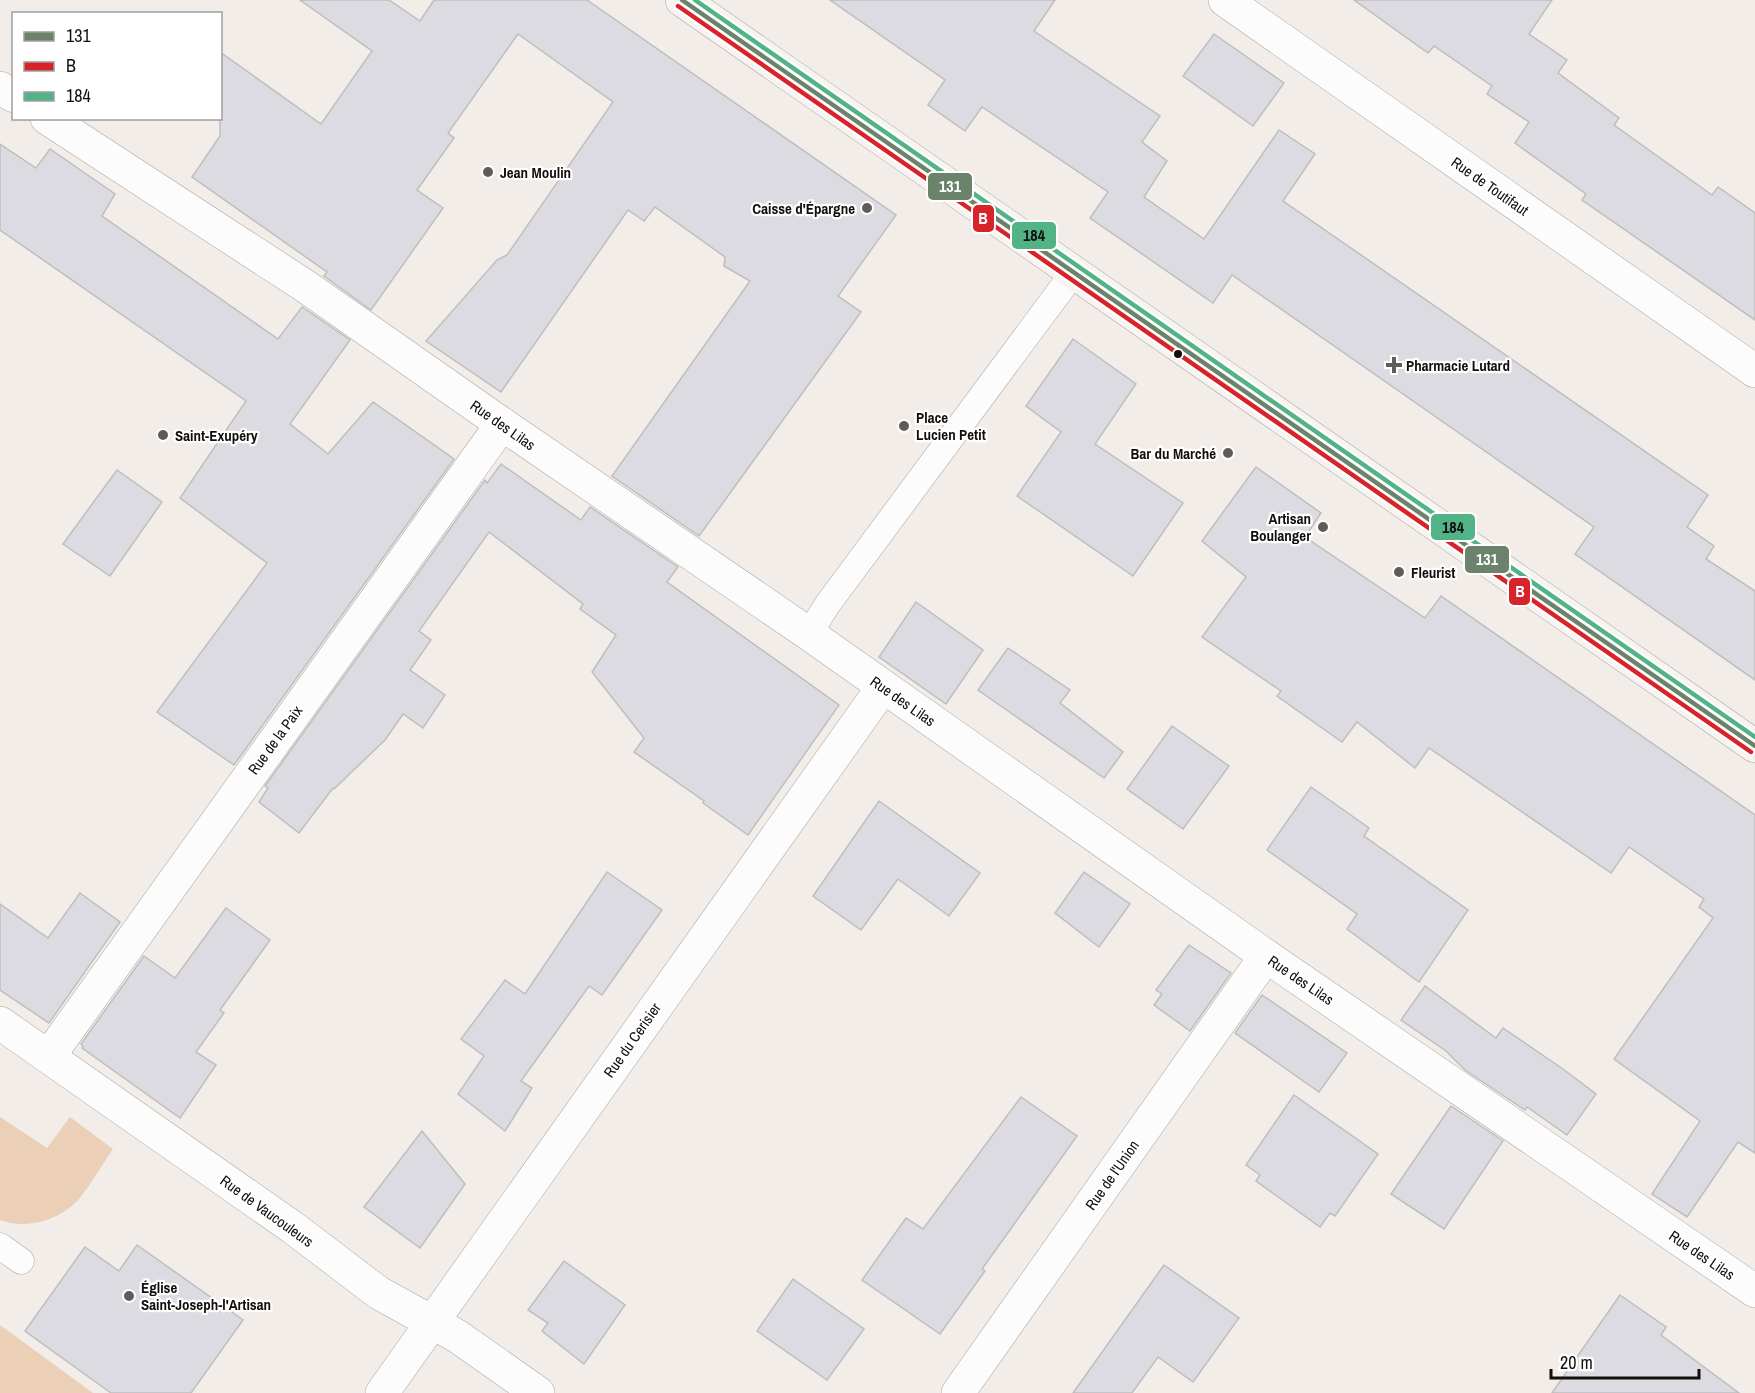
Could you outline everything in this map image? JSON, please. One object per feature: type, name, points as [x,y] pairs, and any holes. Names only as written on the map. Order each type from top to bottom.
[{"type":"main road","points":[[682,0],[1755,746]]},
{"type":"street","name":"Rue de Toutifaut","points":[[1225,0],[1755,371]]},
{"type":"street","name":"Rue des Lilas","points":[[50,120],[305,286],[809,634],[1266,956],[1755,1290]]},
{"type":"street","name":"Rue de la Paix","points":[[49,1056],[502,424]]},
{"type":"street","name":"Rue du Cerisier","points":[[382,1393],[883,687]]},
{"type":"street","name":"Rue de l'Union","points":[[958,1393],[1266,956]]},
{"type":"street","name":"Rue de Vaucouleurs","points":[[0,1023],[292,1227],[379,1293],[457,1336],[538,1393]]},
{"type":"lane","points":[[809,634],[834,596],[1074,272]]},
{"type":"lane","points":[[0,1246],[21,1261]]},
{"type":"shaded area","points":[[0,1117],[47,1148],[70,1117],[113,1149],[84,1192],[67,1210],[39,1222],[10,1223],[0,1220]]},
{"type":"shaded area","points":[[0,1325],[93,1393],[0,1393]]},
{"type":"building","points":[[300,0],[389,0],[420,21],[434,0],[587,0],[896,215],[838,296],[861,312],[699,536],[612,476],[750,281],[724,266],[725,257],[655,207],[644,221],[628,210],[501,392],[426,341],[497,260],[507,255],[613,102],[518,34],[448,133],[454,138],[417,190],[443,208],[371,310],[324,276],[327,272],[192,177],[220,136],[222,53],[321,124],[372,51]]},
{"type":"building","points":[[830,0],[1055,0],[1034,31],[1160,116],[1142,142],[1167,161],[1144,197],[1204,239],[1279,130],[1315,154],[1283,201],[1708,495],[1687,527],[1714,546],[1706,559],[1755,591],[1755,680],[1575,554],[1594,527],[1232,275],[1213,303],[1090,218],[1108,192],[982,107],[965,131],[928,105],[945,80]]},
{"type":"building","points":[[1354,0],[1552,0],[1529,34],[1567,60],[1558,73],[1619,118],[1614,125],[1712,195],[1718,187],[1755,213],[1755,320],[1582,200],[1586,194],[1515,143],[1529,122],[1487,94],[1492,86],[1434,46],[1428,53]]},
{"type":"building","points":[[1214,34],[1284,83],[1253,126],[1183,76]]},
{"type":"building","points":[[0,144],[36,168],[50,149],[115,194],[102,216],[278,339],[302,307],[350,340],[290,424],[328,454],[373,402],[454,459],[234,765],[157,712],[267,563],[180,498],[246,401],[0,230]]},
{"type":"building","points":[[1073,339],[1136,384],[1095,444],[1183,503],[1133,576],[1017,496],[1061,432],[1026,406]]},
{"type":"building","points":[[501,464],[581,520],[590,507],[678,567],[667,582],[839,705],[748,835],[634,752],[644,738],[592,672],[616,635],[580,609],[583,604],[489,532],[419,631],[431,640],[410,670],[445,695],[423,728],[403,714],[385,740],[333,788],[299,833],[259,802],[268,788],[265,786],[485,480],[487,483]]},
{"type":"building","points":[[1256,467],[1321,513],[1305,537],[1425,618],[1441,596],[1755,815],[1755,1153],[1738,1142],[1687,1217],[1652,1194],[1700,1121],[1614,1059],[1713,918],[1699,907],[1704,899],[1629,847],[1611,873],[1429,748],[1415,768],[1357,722],[1342,742],[1277,696],[1281,691],[1202,637],[1246,577],[1202,541]]},
{"type":"building","points":[[117,470],[162,502],[110,576],[63,544]]},
{"type":"building","points":[[916,602],[983,650],[946,704],[879,657]]},
{"type":"building","points":[[1008,648],[1070,690],[1060,703],[1123,752],[1104,778],[978,690]]},
{"type":"building","points":[[1172,726],[1229,766],[1183,829],[1127,789]]},
{"type":"building","points":[[1311,787],[1369,828],[1364,836],[1468,910],[1419,982],[1347,929],[1357,914],[1267,850]]},
{"type":"building","points":[[879,801],[980,873],[949,916],[898,879],[861,930],[813,896]]},
{"type":"building","points":[[607,872],[662,910],[602,995],[589,986],[521,1081],[532,1088],[505,1131],[458,1094],[484,1056],[461,1039],[505,980],[525,994]]},
{"type":"building","points":[[1084,872],[1130,904],[1099,947],[1055,913]]},
{"type":"building","points":[[80,893],[120,922],[49,1023],[0,990],[0,904],[48,938]]},
{"type":"building","points":[[226,908],[270,940],[220,1010],[224,1013],[196,1052],[216,1065],[180,1118],[82,1048],[81,1044],[144,956],[175,978]]},
{"type":"building","points":[[1189,945],[1231,973],[1190,1031],[1154,1005],[1162,994],[1156,990]]},
{"type":"building","points":[[1425,986],[1496,1038],[1503,1028],[1596,1094],[1567,1135],[1527,1107],[1525,1110],[1465,1070],[1446,1051],[1401,1020]]},
{"type":"building","points":[[1262,995],[1347,1053],[1319,1092],[1235,1033]]},
{"type":"building","points":[[1294,1095],[1378,1154],[1335,1216],[1330,1213],[1320,1227],[1256,1181],[1260,1175],[1246,1165]]},
{"type":"building","points":[[1021,1097],[1077,1136],[982,1269],[985,1271],[940,1334],[862,1280],[906,1218],[923,1229]]},
{"type":"building","points":[[1451,1106],[1503,1141],[1444,1229],[1391,1194]]},
{"type":"building","points":[[422,1131],[465,1184],[420,1248],[364,1207]]},
{"type":"building","name":"Église Saint-Joseph-l'Artisan","points":[[137,1245],[243,1320],[191,1393],[111,1393],[25,1331],[85,1247],[119,1271]]},
{"type":"building","points":[[564,1261],[625,1305],[584,1364],[542,1331],[548,1323],[528,1310]]},
{"type":"building","points":[[1164,1265],[1239,1318],[1193,1382],[1158,1357],[1132,1393],[1073,1393]]},
{"type":"building","points":[[793,1279],[864,1329],[827,1380],[757,1331]]},
{"type":"building","points":[[1620,1295],[1666,1327],[1661,1335],[1739,1393],[1552,1393]]},
{"type":"transit line","name":"131","points":[[682,0],[1755,746]]},
{"type":"transit line","name":"184","points":[[695,0],[1755,737]]},
{"type":"transit line","name":"B","points":[[678,6],[1751,752]]},
{"type":"place","name":"Jean Moulin","points":[[488,172]]},
{"type":"place","name":"Caisse d'Épargne","points":[[867,208]]},
{"type":"place","name":"Pharmacie Lutard","points":[[1394,365]]},
{"type":"place","name":"Place Lucien Petit","points":[[904,426]]},
{"type":"place","name":"Saint-Exupéry","points":[[163,435]]},
{"type":"place","name":"Bar du Marché","points":[[1228,453]]},
{"type":"place","name":"Artisan Boulanger","points":[[1323,527]]},
{"type":"place","name":"Fleurist","points":[[1399,572]]},
{"type":"place","name":"Église Saint-Joseph-l'Artisan","points":[[129,1296]]}]
